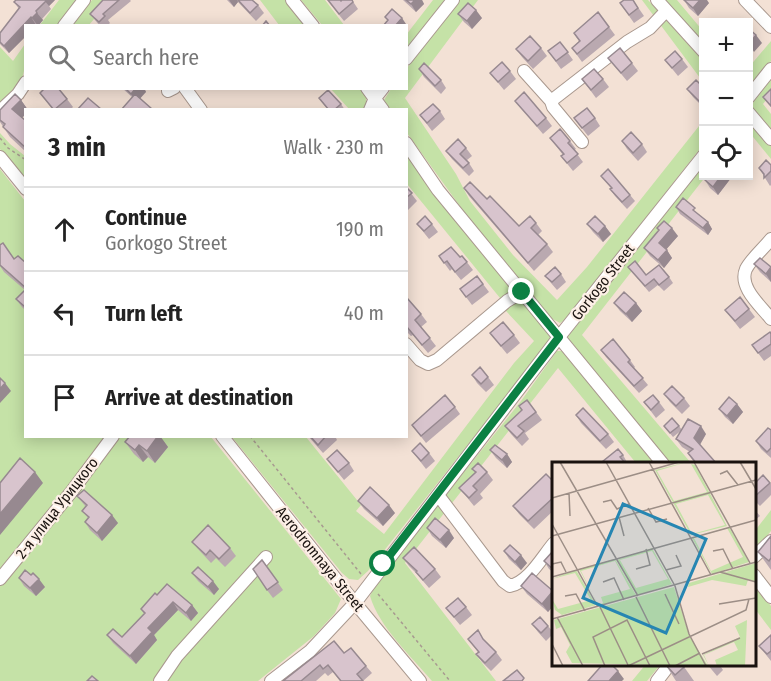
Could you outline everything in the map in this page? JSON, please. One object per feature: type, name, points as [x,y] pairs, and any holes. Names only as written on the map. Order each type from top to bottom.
[{"type":"street","points":[[66,24],[84,0]]},
{"type":"street","points":[[292,0],[312,24]]},
{"type":"street","points":[[408,56],[453,0]]},
{"type":"street","points":[[657,0],[699,47]]},
{"type":"street","points":[[746,0],[771,27]]},
{"type":"street","points":[[551,101],[627,42],[650,28],[666,11]]},
{"type":"street","points":[[753,92],[771,69]]},
{"type":"street","points":[[524,71],[551,101],[553,107],[582,142]]},
{"type":"street","points":[[0,111],[24,85]]},
{"type":"street","points":[[186,90],[200,108]]},
{"type":"street","points":[[753,118],[771,139]]},
{"type":"street","points":[[408,146],[438,190],[661,462]]},
{"type":"street","points":[[0,157],[24,187]]},
{"type":"street","name":"Gorkogo Street","points":[[272,681],[310,651],[355,603],[559,337],[699,161]]},
{"type":"street","points":[[771,239],[746,269],[744,282],[750,294],[771,319]]},
{"type":"street","points":[[408,346],[420,360],[428,364],[437,360],[507,301],[522,292]]},
{"type":"street","name":"2-я улица Урицкого","points":[[0,579],[72,491],[111,438]]},
{"type":"street","name":"Aerodromnaya Street","points":[[224,438],[420,681]]},
{"type":"street","points":[[438,495],[502,581],[510,586],[518,584],[552,545]]},
{"type":"street","points":[[756,555],[771,541]]},
{"type":"street","points":[[160,681],[177,656],[266,557]]},
{"type":"street","points":[[756,578],[771,597]]},
{"type":"street","points":[[657,681],[668,666]]},
{"type":"path","points":[[0,138],[8,148],[24,159]]},
{"type":"path","points":[[252,438],[450,681]]},
{"type":"green space","points":[[59,0],[80,0],[60,24],[41,24]]},
{"type":"green space","points":[[92,0],[110,0],[90,24],[73,24]]},
{"type":"green space","points":[[260,0],[286,0],[307,24],[278,24]]},
{"type":"green space","points":[[301,0],[325,0],[343,24],[321,24]]},
{"type":"green space","points":[[433,0],[445,0],[408,50],[408,32]]},
{"type":"green space","points":[[459,0],[478,0],[405,98],[456,174],[470,201],[513,255],[557,300],[587,267],[699,126],[699,150],[566,319],[560,323],[551,318],[488,245],[408,134],[408,108],[389,108],[384,100],[390,90],[408,90],[408,67]]},
{"type":"green space","points":[[642,0],[648,0],[699,57],[699,77]]},
{"type":"green space","points":[[660,0],[677,0],[699,26],[699,42]]},
{"type":"green space","points":[[771,41],[771,61],[753,82],[753,62]]},
{"type":"green space","points":[[24,45],[22,78],[15,89],[0,103],[0,47],[13,61]]},
{"type":"green space","points":[[771,79],[771,94],[763,104],[771,114],[771,133],[753,109],[753,103]]},
{"type":"green space","points":[[332,90],[362,90],[366,95],[366,108],[348,108]]},
{"type":"green space","points":[[753,125],[771,145],[771,159],[753,137]]},
{"type":"green space","points":[[0,133],[24,155],[24,180],[0,149]]},
{"type":"green space","points":[[408,151],[551,335],[548,343],[368,571],[358,580],[349,579],[233,438],[307,438],[361,505],[356,511],[384,534],[514,363],[534,341],[506,311],[500,298],[408,185]]},
{"type":"green space","points":[[0,169],[24,200],[24,438],[212,438],[341,599],[335,613],[314,636],[258,681],[0,681]]},
{"type":"green space","points":[[699,170],[699,180],[703,180],[582,335],[690,462],[668,462],[569,342],[568,336]]},
{"type":"green space","points":[[557,351],[564,351],[655,462],[635,462],[558,368],[405,563],[496,681],[432,681],[388,630],[374,608],[370,596],[379,578],[521,401]]},
{"type":"green space","points":[[771,510],[771,531],[756,550],[756,529]]},
{"type":"green space","points":[[756,587],[771,606],[771,630],[756,610]]},
{"type":"green space","points":[[644,666],[659,666],[647,681],[632,681]]},
{"type":"building","points":[[16,0],[46,1],[4,46],[0,42],[0,33],[20,7],[14,2]]},
{"type":"building","points":[[103,0],[119,0],[103,14],[105,16],[99,22],[90,14]]},
{"type":"building","points":[[238,0],[252,0],[258,5],[250,13]]},
{"type":"building","points":[[328,0],[352,0],[353,2],[339,14]]},
{"type":"building","points":[[624,0],[633,0],[638,8],[629,15],[620,3]]},
{"type":"building","points":[[684,0],[700,0],[693,8]]},
{"type":"building","points":[[468,3],[476,10],[467,21],[458,14]]},
{"type":"building","points":[[392,9],[402,18],[397,24],[385,24],[388,20],[385,17]]},
{"type":"building","points":[[598,12],[609,27],[577,54],[572,48],[580,41],[574,33]]},
{"type":"building","points":[[530,36],[541,48],[528,61],[516,49]]},
{"type":"building","points":[[560,42],[568,52],[556,61],[548,51]]},
{"type":"building","points":[[620,48],[632,63],[621,73],[608,58]]},
{"type":"building","points":[[675,51],[682,59],[672,68],[665,60]]},
{"type":"building","points":[[502,62],[510,71],[498,82],[490,73]]},
{"type":"building","points":[[424,63],[441,80],[435,86],[419,69]]},
{"type":"building","points":[[594,69],[603,79],[591,90],[582,79]]},
{"type":"building","points":[[696,80],[699,83],[699,101],[687,89]]},
{"type":"building","points":[[771,89],[771,106],[763,97]]},
{"type":"building","points":[[43,90],[60,90],[67,99],[56,108],[52,108],[40,93]]},
{"type":"building","points":[[328,90],[341,104],[336,108],[327,108],[319,98]]},
{"type":"building","points":[[524,92],[546,118],[537,126],[515,101]]},
{"type":"building","points":[[15,94],[21,100],[12,109],[24,119],[24,146],[3,127],[5,124],[0,120],[0,110]]},
{"type":"building","points":[[135,94],[151,108],[123,108]]},
{"type":"building","points":[[88,98],[100,108],[79,108]]},
{"type":"building","points":[[433,104],[440,111],[427,123],[420,115]]},
{"type":"building","points":[[587,108],[595,118],[582,128],[574,118]]},
{"type":"building","points":[[560,129],[578,154],[567,163],[561,156],[564,154],[550,138]]},
{"type":"building","points":[[631,132],[642,144],[633,153],[622,141]]},
{"type":"building","points":[[458,139],[466,148],[460,154],[469,163],[463,168],[446,151]]},
{"type":"building","points":[[766,160],[771,165],[771,171],[764,178],[759,168]]},
{"type":"building","points":[[608,169],[630,195],[622,202],[601,176]]},
{"type":"building","points":[[705,180],[718,180],[713,187]]},
{"type":"building","points":[[470,182],[487,199],[490,196],[519,226],[530,216],[536,223],[531,228],[547,244],[528,263],[464,188]]},
{"type":"building","points":[[683,198],[708,222],[703,228],[676,207]]},
{"type":"building","points":[[425,216],[432,224],[424,231],[417,224]]},
{"type":"building","points":[[595,216],[605,226],[598,234],[587,224]]},
{"type":"building","points":[[664,221],[672,228],[659,243],[667,250],[658,260],[644,248]]},
{"type":"building","points":[[3,243],[14,259],[18,256],[24,261],[24,286],[0,265],[0,245]]},
{"type":"building","points":[[451,247],[467,262],[455,272],[447,261],[444,263],[439,256]]},
{"type":"building","points":[[760,258],[771,267],[766,274],[754,264]]},
{"type":"building","points":[[635,261],[646,275],[659,265],[669,277],[659,285],[654,279],[645,286],[628,267]]},
{"type":"building","points":[[555,267],[561,274],[552,282],[545,276]]},
{"type":"building","points":[[477,276],[483,284],[466,297],[460,289]]},
{"type":"building","points":[[24,291],[24,306],[16,299]]},
{"type":"building","points":[[624,292],[636,303],[626,314],[614,303]]},
{"type":"building","points":[[740,297],[749,309],[735,321],[725,310]]},
{"type":"building","points":[[408,299],[421,314],[415,320],[430,338],[422,345],[408,328]]},
{"type":"building","points":[[503,322],[514,335],[501,346],[490,333]]},
{"type":"building","points":[[770,332],[771,344],[758,353],[752,345]]},
{"type":"building","points":[[613,339],[630,360],[628,362],[643,378],[634,386],[601,350]]},
{"type":"building","points":[[480,367],[488,377],[481,384],[472,375]]},
{"type":"building","points":[[0,378],[5,383],[0,389]]},
{"type":"building","points":[[672,386],[684,398],[676,406],[664,394]]},
{"type":"building","points":[[445,395],[455,407],[421,436],[412,425]]},
{"type":"building","points":[[653,395],[659,402],[651,410],[644,402]]},
{"type":"building","points":[[729,397],[737,404],[727,416],[719,409]]},
{"type":"building","points":[[527,400],[536,412],[518,426],[524,431],[517,438],[505,426],[522,410],[519,406]]},
{"type":"building","points":[[583,408],[608,434],[600,441],[576,415]]},
{"type":"building","points":[[672,418],[679,426],[670,433],[664,426]]},
{"type":"building","points":[[688,419],[701,426],[694,438],[715,462],[695,462],[688,453],[693,449],[676,439]]},
{"type":"building","points":[[768,428],[771,430],[771,448],[767,452],[756,441]]},
{"type":"building","points":[[128,438],[157,438],[147,451],[139,445],[135,450],[125,442]]},
{"type":"building","points":[[312,438],[324,438],[318,445]]},
{"type":"building","points":[[420,443],[429,453],[421,461],[412,451]]},
{"type":"building","points":[[495,445],[507,454],[502,460],[490,450]]},
{"type":"building","points":[[618,449],[623,455],[620,457],[624,462],[602,462]]},
{"type":"building","points":[[337,450],[349,463],[338,472],[327,459]]},
{"type":"building","points":[[20,458],[35,472],[0,514],[0,483]]},
{"type":"building","points":[[478,463],[487,472],[473,486],[477,490],[469,498],[459,488],[476,472],[472,469]]},
{"type":"building","points":[[546,474],[552,480],[552,499],[528,521],[513,506]]},
{"type":"building","points":[[763,475],[770,483],[756,495],[756,482]]},
{"type":"building","points":[[370,487],[389,505],[377,518],[358,501]]},
{"type":"building","points":[[84,490],[112,515],[97,533],[85,522],[89,517],[82,511],[87,505],[77,496]]},
{"type":"building","points":[[435,518],[449,530],[440,540],[427,528]]},
{"type":"building","points":[[208,525],[230,548],[219,559],[210,550],[206,555],[192,542]]},
{"type":"building","points":[[771,536],[771,558],[769,561],[758,552]]},
{"type":"building","points":[[510,545],[521,555],[515,562],[504,551]]},
{"type":"building","points":[[414,547],[435,569],[423,580],[403,558]]},
{"type":"building","points":[[552,552],[552,568],[544,561]]},
{"type":"building","points":[[262,560],[278,582],[267,590],[253,569]]},
{"type":"building","points":[[198,567],[213,581],[208,587],[192,573]]},
{"type":"building","points":[[25,570],[31,575],[33,573],[39,579],[30,588],[19,578]]},
{"type":"building","points":[[532,573],[552,592],[542,604],[521,586]]},
{"type":"building","points":[[167,584],[192,605],[186,613],[173,602],[148,628],[152,632],[130,656],[107,635],[113,629],[122,637],[145,613],[141,609],[155,593],[157,595]]},
{"type":"building","points":[[458,598],[466,607],[454,617],[446,608]]},
{"type":"building","points":[[540,617],[548,626],[541,633],[532,624]]},
{"type":"building","points":[[478,630],[483,639],[496,652],[485,663],[476,654],[479,652],[468,639]]},
{"type":"building","points":[[771,635],[771,651],[767,654],[759,646]]},
{"type":"building","points":[[334,641],[344,653],[351,648],[366,666],[357,674],[363,681],[341,681],[328,665],[323,669],[320,665],[301,681],[283,681]]},
{"type":"building","points":[[601,666],[613,666],[618,671],[609,681],[588,681]]},
{"type":"building","points":[[667,666],[683,666],[684,667],[675,675]]},
{"type":"building","points":[[517,670],[524,678],[522,681],[503,681]]},
{"type":"building","points":[[92,676],[98,681],[87,681]]},
{"type":"route","points":[[383,564],[559,337],[522,292]]}]
